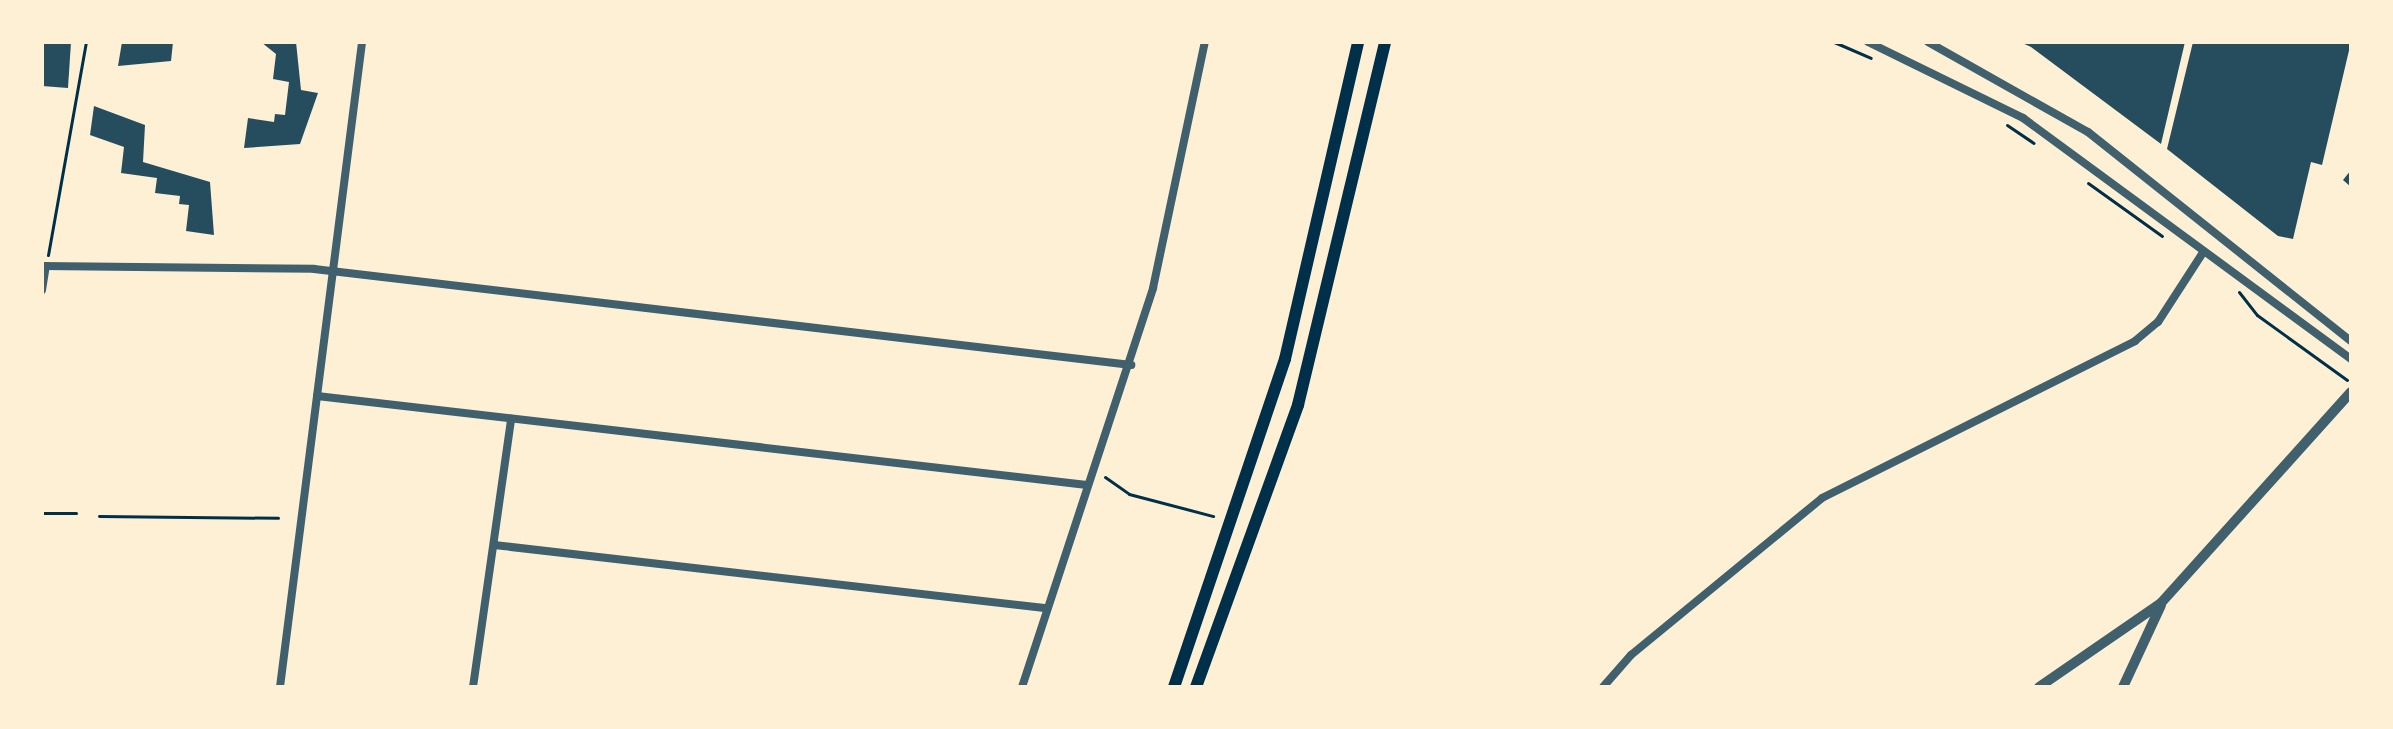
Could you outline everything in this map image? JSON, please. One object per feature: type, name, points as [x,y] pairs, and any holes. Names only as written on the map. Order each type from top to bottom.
[{"type":"main road","points":[[1174,687],[1285,359],[1358,42]]},
{"type":"main road","points":[[1196,687],[1298,405],[1385,42]]},
{"type":"street","points":[[280,687],[317,396],[336,274],[362,42]]},
{"type":"street","points":[[1022,687],[1044,608],[1131,365],[1205,42]]},
{"type":"street","points":[[1868,42],[2023,118],[2202,254],[2351,359]]},
{"type":"street","points":[[1928,42],[2088,132],[2351,341]]},
{"type":"street","points":[[1603,687],[1822,498],[2135,341],[2158,322],[2202,254]]},
{"type":"street","points":[[42,290],[44,266],[336,274],[1131,365]]},
{"type":"street","points":[[2039,687],[2161,603],[2351,392]]},
{"type":"street","points":[[317,396],[1087,485]]},
{"type":"street","points":[[473,687],[511,419]]},
{"type":"street","points":[[494,545],[1044,608]]},
{"type":"street","points":[[2123,687],[2161,603]]},
{"type":"path","points":[[44,266],[86,42]]},
{"type":"path","points":[[1834,42],[1881,63]]},
{"type":"path","points":[[1998,120],[2037,145]]},
{"type":"path","points":[[2085,180],[2152,234],[2171,238]]},
{"type":"path","points":[[2228,284],[2257,315],[2351,382]]},
{"type":"path","points":[[1093,471],[1129,494],[1213,516]]},
{"type":"path","points":[[42,513],[76,513]]},
{"type":"path","points":[[99,516],[278,518]]},
{"type":"building","points":[[42,42],[71,42],[68,88],[42,86]]},
{"type":"building","points":[[122,42],[173,42],[171,61],[118,66]]},
{"type":"building","points":[[261,42],[296,42],[301,90],[318,93],[300,144],[244,148],[248,118],[274,122],[275,114],[285,115],[289,82],[273,79],[276,54]]},
{"type":"building","points":[[2020,42],[2185,42],[2161,144],[2031,47]]},
{"type":"building","points":[[2193,42],[2351,42],[2322,165],[2311,162],[2293,239],[2278,236],[2167,149]]},
{"type":"building","points":[[94,106],[145,125],[143,162],[210,182],[214,235],[186,231],[189,205],[179,204],[180,196],[155,193],[157,178],[121,173],[124,147],[90,135]]},
{"type":"building","points":[[2351,170],[2351,187],[2343,180]]}]
